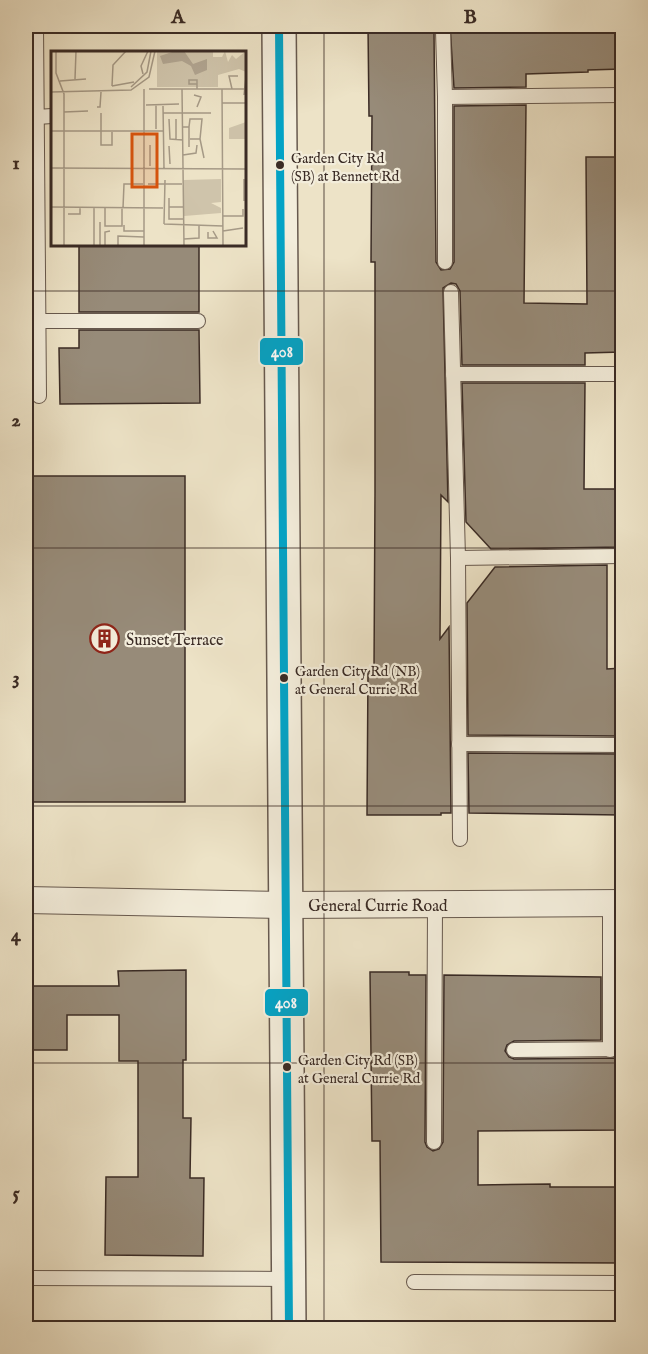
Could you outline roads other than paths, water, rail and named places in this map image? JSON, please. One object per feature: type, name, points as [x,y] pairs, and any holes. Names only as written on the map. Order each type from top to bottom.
[{"type":"street","points":[[279,26],[289,1329]]},
{"type":"street","name":"General Currie Road","points":[[26,900],[285,905],[616,903]]},
{"type":"lane","points":[[36,26],[39,396]]},
{"type":"lane","points":[[443,31],[445,262]]},
{"type":"lane","points":[[445,97],[622,95]]},
{"type":"lane","points":[[37,117],[51,116]]},
{"type":"lane","points":[[451,292],[458,558],[460,839]]},
{"type":"lane","points":[[39,321],[198,321]]},
{"type":"lane","points":[[453,374],[622,374]]},
{"type":"lane","points":[[458,558],[622,556]]},
{"type":"lane","points":[[459,744],[622,745]]},
{"type":"lane","points":[[514,1050],[616,1050],[616,903]]},
{"type":"lane","points":[[434,1142],[435,904]]},
{"type":"lane","points":[[26,1278],[289,1280]]},
{"type":"lane","points":[[414,1282],[622,1283]]},
{"type":"place","name":"Garden City Rd (SB) at Bennett Rd","points":[[280,165]]},
{"type":"place","name":"Sunset Terrace","points":[[105,639]]},
{"type":"place","name":"Garden City Rd (NB) at General Currie Rd","points":[[284,678]]},
{"type":"place","name":"Garden City Rd (SB) at General Currie Rd","points":[[287,1067]]}]
